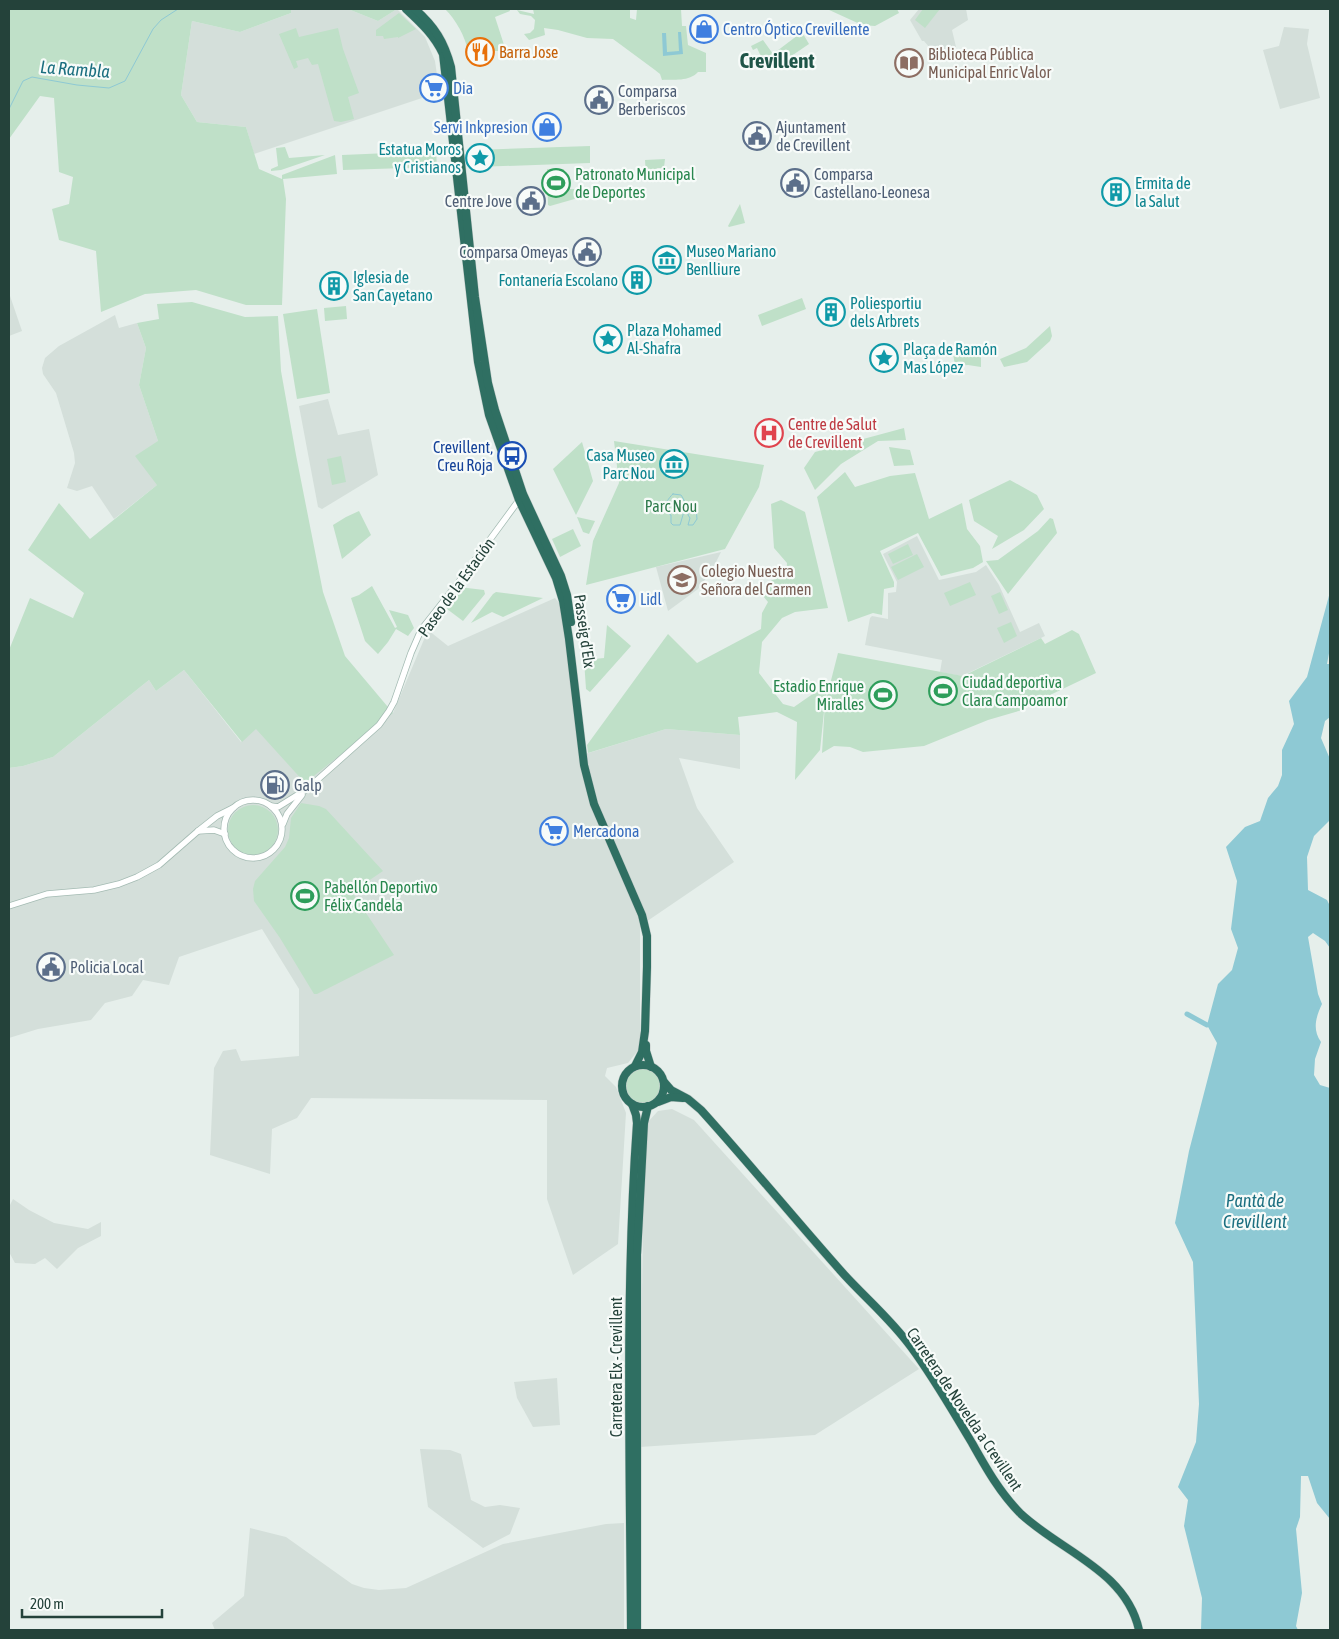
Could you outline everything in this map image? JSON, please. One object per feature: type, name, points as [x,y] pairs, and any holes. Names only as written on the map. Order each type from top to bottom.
[{"type":"highway","points":[[406,9],[423,24],[436,40],[448,68]]},
{"type":"highway","points":[[415,9],[439,35],[446,50],[448,68]]},
{"type":"highway","name":"Passeig d'Elx","points":[[448,68],[480,338],[488,383],[521,497],[561,576],[567,595],[572,622],[587,780],[594,804],[642,915],[647,936],[645,1031]]},
{"type":"highway","points":[[635,1066],[652,1067],[664,1082],[662,1094],[652,1104],[640,1107],[632,1104],[626,1099],[622,1087],[625,1075],[635,1066],[642,1052],[645,1031]]},
{"type":"highway","points":[[645,1031],[646,1051],[652,1067]]},
{"type":"highway","name":"Carretera de Novelda a Crevillent","points":[[664,1082],[671,1090],[684,1096],[705,1114],[850,1282],[910,1345],[939,1387],[1004,1495],[1023,1515],[1113,1582],[1127,1600],[1134,1613],[1139,1630]]},
{"type":"highway","name":"Carretera de Novelda a Crevillent","points":[[652,1104],[676,1097],[683,1098],[693,1104]]},
{"type":"highway","name":"Carretera Elx - Crevillent","points":[[630,1630],[630,1259],[637,1123],[632,1104]]},
{"type":"highway","name":"Carretera Elx - Crevillent","points":[[637,1630],[637,1255],[644,1123],[652,1104]]},
{"type":"street","name":"Paseo de la Estación","points":[[282,829],[287,814],[307,789],[379,725],[390,711],[421,630],[521,497]]},
{"type":"street","name":"Paseo de la Estación","points":[[271,806],[278,807],[307,789]]},
{"type":"street","points":[[9,906],[48,894],[94,890],[137,877],[159,865],[217,816],[243,802],[251,800],[271,806],[281,820],[282,829],[279,842],[275,848],[258,858],[250,858],[235,852],[230,847],[225,834],[228,816],[234,808]]},
{"type":"street","points":[[198,831],[214,830],[225,834]]},
{"type":"shaded area","points":[[291,9],[348,9],[378,21],[397,9],[425,37],[435,61],[439,89],[437,93],[254,154],[246,127],[197,122],[181,95],[192,21],[240,32],[291,13]]},
{"type":"shaded area","points":[[919,9],[966,9],[968,20],[952,30],[956,47],[939,53],[922,41],[910,20]]},
{"type":"shaded area","points":[[1284,27],[1309,29],[1307,44],[1320,98],[1280,109],[1263,50],[1279,46]]},
{"type":"shaded area","points":[[9,293],[22,331],[9,336]]},
{"type":"shaded area","points":[[115,315],[119,328],[137,323],[146,348],[139,385],[158,441],[157,485],[114,519],[92,486],[77,491],[67,488],[75,463],[74,453],[56,393],[43,374],[42,368],[45,358],[59,346]]},
{"type":"shaded area","points":[[328,399],[338,435],[369,429],[378,475],[322,509],[318,507],[299,406]]},
{"type":"shaded area","points":[[917,536],[939,580],[976,572],[986,565],[999,585],[1020,632],[1039,623],[1045,636],[962,676],[940,672],[942,660],[865,645],[870,618],[872,616],[888,619],[888,593],[896,592],[897,582],[883,554]]},
{"type":"shaded area","name":"Colegio Nuestra Señora del Carmen","points":[[721,552],[711,572],[698,589],[668,611],[656,567]]},
{"type":"shaded area","points":[[555,598],[561,605],[579,756],[666,729],[740,735],[740,769],[679,758],[697,808],[734,862],[640,926],[640,1048],[628,1063],[607,1068],[605,1076],[616,1087],[626,1113],[618,1244],[573,1275],[547,1199],[547,1100],[311,1098],[297,1118],[272,1129],[270,1174],[210,1155],[214,1068],[223,1051],[236,1049],[241,1061],[299,1056],[299,989],[262,929],[179,957],[169,985],[143,980],[132,996],[105,1003],[91,1020],[38,1029],[9,1038],[9,768],[53,757],[149,680],[156,691],[184,670],[241,742],[256,728],[393,713],[428,630],[448,646]]},
{"type":"shaded area","points":[[672,1109],[694,1120],[919,1369],[815,1435],[640,1447],[646,1124],[658,1111]]},
{"type":"shaded area","points":[[13,1199],[54,1223],[88,1229],[101,1222],[101,1236],[78,1248],[57,1269],[45,1258],[35,1264],[15,1263],[9,1252],[9,1207]]},
{"type":"shaded area","points":[[557,1378],[560,1425],[533,1427],[517,1398],[514,1382]]},
{"type":"shaded area","points":[[420,1449],[450,1450],[461,1454],[471,1500],[485,1507],[500,1505],[520,1508],[510,1534],[483,1548],[428,1507]]},
{"type":"shaded area","points":[[624,1523],[624,1630],[215,1630],[212,1623],[244,1596],[250,1528],[286,1537],[352,1584],[379,1590],[406,1588],[503,1544],[606,1524]]},
{"type":"green space","points":[[9,9],[291,9],[291,13],[240,32],[192,21],[181,95],[197,122],[246,127],[259,169],[282,179],[282,175],[335,155],[337,174],[283,179],[286,199],[282,305],[246,305],[196,290],[145,294],[101,312],[96,251],[59,240],[52,209],[69,204],[73,177],[59,172],[54,98],[40,96],[9,139]]},
{"type":"green space","points":[[348,9],[397,9],[378,21]]},
{"type":"green space","points":[[445,9],[509,9],[510,11],[495,17],[506,51],[468,51],[460,28]]},
{"type":"green space","points":[[533,9],[630,9],[630,18],[636,20],[637,9],[681,9],[682,26],[686,26],[688,45],[706,53],[706,72],[698,72],[686,79],[662,80],[660,74],[613,39],[587,38],[544,28],[545,35],[529,40],[524,34],[530,33],[534,29],[535,20],[531,16],[520,14],[517,10],[534,14]]},
{"type":"green space","points":[[827,9],[897,9],[899,13],[875,26],[862,25]]},
{"type":"green space","points":[[923,9],[940,9],[925,28],[915,20]]},
{"type":"green space","points":[[399,13],[416,29],[398,38],[384,39],[383,36],[376,36],[376,30]]},
{"type":"green space","points":[[296,28],[299,37],[338,28],[343,49],[359,93],[348,97],[354,119],[341,122],[334,121],[318,64],[312,65],[308,58],[296,61],[298,67],[294,69],[279,34]]},
{"type":"green space","points":[[802,32],[809,44],[784,61],[777,51]]},
{"type":"green space","points":[[763,40],[773,54],[764,63],[757,48],[753,50],[751,46]]},
{"type":"green space","points":[[590,146],[590,163],[476,167],[475,150]]},
{"type":"green space","points":[[285,147],[289,158],[325,155],[281,170],[271,171],[271,169],[278,166],[276,148]]},
{"type":"green space","points":[[436,151],[437,167],[343,170],[342,155]]},
{"type":"green space","points":[[665,159],[664,168],[657,168],[655,176],[646,175],[645,160]]},
{"type":"green space","name":"Patronato Municipal de Deportes","points":[[547,169],[564,169],[565,189],[578,189],[578,198],[548,205]]},
{"type":"green space","points":[[740,204],[745,223],[729,227],[728,226]]},
{"type":"green space","points":[[802,298],[806,309],[762,326],[758,315]]},
{"type":"green space","points":[[192,302],[245,317],[278,316],[281,371],[323,592],[345,656],[393,713],[305,783],[256,729],[242,742],[184,670],[156,691],[149,680],[53,757],[9,768],[9,650],[30,598],[73,618],[84,593],[28,550],[59,503],[90,539],[157,485],[135,456],[158,441],[139,385],[146,348],[137,323],[159,319],[157,304]]},
{"type":"green space","points":[[346,306],[347,319],[325,321],[324,308]]},
{"type":"green space","points":[[317,309],[330,393],[297,399],[283,314]]},
{"type":"green space","points":[[1050,326],[1052,336],[1050,341],[1027,362],[1004,367],[1000,359],[1026,348]]},
{"type":"green space","points":[[953,353],[981,356],[981,367],[955,366]]},
{"type":"green space","points":[[904,428],[906,440],[878,441],[841,464],[815,490],[804,468],[815,452]]},
{"type":"green space","name":"Parc Nou","points":[[614,441],[764,465],[759,487],[725,549],[586,585],[593,541],[619,483]]},
{"type":"green space","points":[[582,442],[593,481],[576,515],[553,469]]},
{"type":"green space","points":[[889,447],[910,450],[914,465],[894,466]]},
{"type":"green space","points":[[341,456],[346,482],[332,485],[327,459]]},
{"type":"green space","points":[[845,472],[855,487],[890,476],[915,473],[929,519],[962,503],[967,529],[980,546],[983,562],[973,568],[941,576],[918,533],[880,551],[894,582],[894,587],[884,589],[882,615],[873,613],[848,622],[817,497]]},
{"type":"green space","points":[[1010,480],[1037,495],[1044,509],[1024,530],[992,549],[998,536],[974,521],[969,500]]},
{"type":"green space","points":[[781,500],[805,512],[828,608],[795,612],[782,618],[762,642],[759,673],[783,704],[794,707],[827,684],[826,700],[838,653],[963,676],[1041,638],[1045,644],[1072,630],[1079,634],[1096,673],[1022,710],[988,720],[924,746],[863,752],[850,747],[834,746],[822,753],[825,702],[820,750],[795,780],[797,722],[777,712],[738,717],[740,735],[666,729],[588,753],[587,745],[668,634],[697,663],[761,629],[762,613],[768,602],[763,596],[766,583],[786,574],[787,563],[774,548],[771,504]]},
{"type":"green space","points":[[359,511],[371,535],[342,559],[333,525]]},
{"type":"green space","points":[[577,517],[595,521],[589,534],[583,532]]},
{"type":"green space","points":[[1050,518],[1053,519],[1057,533],[1008,594],[986,561],[998,560],[1038,531]]},
{"type":"green space","points":[[573,529],[581,546],[560,557],[552,539]]},
{"type":"green space","points":[[908,544],[913,555],[893,564],[888,554]]},
{"type":"green space","points":[[917,554],[924,567],[898,580],[891,567]]},
{"type":"green space","points":[[970,582],[976,595],[950,606],[944,593]]},
{"type":"green space","points":[[372,586],[395,628],[397,627],[389,610],[408,615],[414,628],[408,636],[396,629],[378,654],[365,641],[351,598]]},
{"type":"green space","points":[[459,587],[484,590],[485,594],[463,621],[443,606]]},
{"type":"green space","points":[[496,592],[543,598],[503,617],[492,612],[471,623]]},
{"type":"green space","points":[[1000,592],[1008,610],[999,614],[991,596]]},
{"type":"green space","points":[[1011,622],[1017,636],[1004,643],[997,628]]},
{"type":"green space","points":[[607,625],[631,646],[590,692],[586,689],[584,660],[604,658]]},
{"type":"green space","name":"Pabellón Deportivo Félix Candela","points":[[301,803],[326,809],[383,871],[352,892],[394,955],[317,994],[314,994],[280,938],[254,901],[253,889],[255,881],[285,847],[289,838],[291,818]]},
{"type":"green space","points":[[253,805],[271,812],[278,830],[271,848],[253,855],[235,848],[228,830],[235,812]]},
{"type":"green space","points":[[643,1069],[655,1074],[660,1086],[655,1098],[643,1103],[631,1098],[626,1086],[631,1074]]},
{"type":"water","points":[[678,32],[681,32],[683,54],[663,56],[662,33],[666,33],[667,52],[679,51]]},
{"type":"water","name":"Pantà de Crevillent","points":[[1330,592],[1330,648],[1327,664],[1330,664],[1330,717],[1325,721],[1321,738],[1330,759],[1330,820],[1314,836],[1307,857],[1308,890],[1327,900],[1330,906],[1330,948],[1325,941],[1313,933],[1308,937],[1318,994],[1322,1004],[1316,1023],[1318,1037],[1321,1042],[1315,1059],[1314,1075],[1320,1085],[1330,1088],[1330,1519],[1317,1503],[1308,1476],[1301,1476],[1300,1517],[1296,1529],[1302,1593],[1296,1626],[1298,1630],[1201,1630],[1202,1598],[1184,1526],[1188,1500],[1178,1487],[1196,1442],[1199,1404],[1193,1262],[1175,1223],[1189,1151],[1217,1043],[1207,1025],[1218,984],[1232,970],[1238,948],[1231,929],[1237,881],[1226,847],[1245,827],[1260,821],[1268,798],[1278,786],[1282,775],[1282,750],[1294,724],[1289,701],[1307,677]]},
{"type":"waterway","name":"La Rambla","points":[[9,109],[23,81],[32,77],[77,85],[109,88],[125,81],[153,29],[161,20],[178,9]]},
{"type":"waterway","points":[[673,494],[681,495],[687,505],[696,513],[697,519],[693,525],[688,525],[690,518],[688,515],[689,510],[685,508],[680,525],[673,525],[671,523],[671,515],[665,512],[665,510],[667,502],[673,494]]},
{"type":"waterway","points":[[1187,1014],[1207,1025]]},
{"type":"place","name":"Centro Óptico Crevillente","points":[[704,29]]},
{"type":"place","name":"Barra Jose","points":[[480,52]]},
{"type":"place","name":"Biblioteca Pública Municipal Enric Valor","points":[[909,63]]},
{"type":"place","name":"Dia","points":[[434,88]]},
{"type":"place","name":"Comparsa Berberiscos","points":[[599,100]]},
{"type":"place","name":"Servi Inkpresion","points":[[547,127]]},
{"type":"place","name":"Ajuntament de Crevillent","points":[[757,136]]},
{"type":"place","name":"Estatua Moros y Cristianos","points":[[480,158]]},
{"type":"place","name":"Patronato Municipal de Deportes","points":[[556,183]]},
{"type":"place","name":"Comparsa Castellano-Leonesa","points":[[795,183]]},
{"type":"place","name":"Ermita de la Salut","points":[[1116,192]]},
{"type":"place","name":"Centre Jove","points":[[531,201]]},
{"type":"place","name":"Comparsa Omeyas","points":[[587,252]]},
{"type":"place","name":"Museo Mariano Benlliure","points":[[667,260]]},
{"type":"place","name":"Fontanería Escolano","points":[[637,280]]},
{"type":"place","name":"Iglesia de San Cayetano","points":[[334,286]]},
{"type":"place","name":"Poliesportiu dels Arbrets","points":[[831,312]]},
{"type":"place","name":"Plaza Mohamed Al-Shafra","points":[[608,339]]},
{"type":"place","name":"Plaça de Ramón Mas López","points":[[884,358]]},
{"type":"place","name":"Centre de Salut de Crevillent","points":[[769,433]]},
{"type":"place","name":"Crevillent, Creu Roja","points":[[512,456]]},
{"type":"place","name":"Casa Museo Parc Nou","points":[[674,464]]},
{"type":"place","name":"Colegio Nuestra Señora del Carmen","points":[[682,580]]},
{"type":"place","name":"Lidl","points":[[621,599]]},
{"type":"place","name":"Ciudad deportiva Clara Campoamor","points":[[943,691]]},
{"type":"place","name":"Estadio Enrique Miralles","points":[[883,695]]},
{"type":"place","name":"Galp","points":[[275,785]]},
{"type":"place","name":"Mercadona","points":[[554,831]]},
{"type":"place","name":"Pabellón Deportivo Félix Candela","points":[[305,896]]},
{"type":"place","name":"Policia Local","points":[[51,967]]},
{"type":"district","name":"Crevillent","points":[[777,60]]}]
